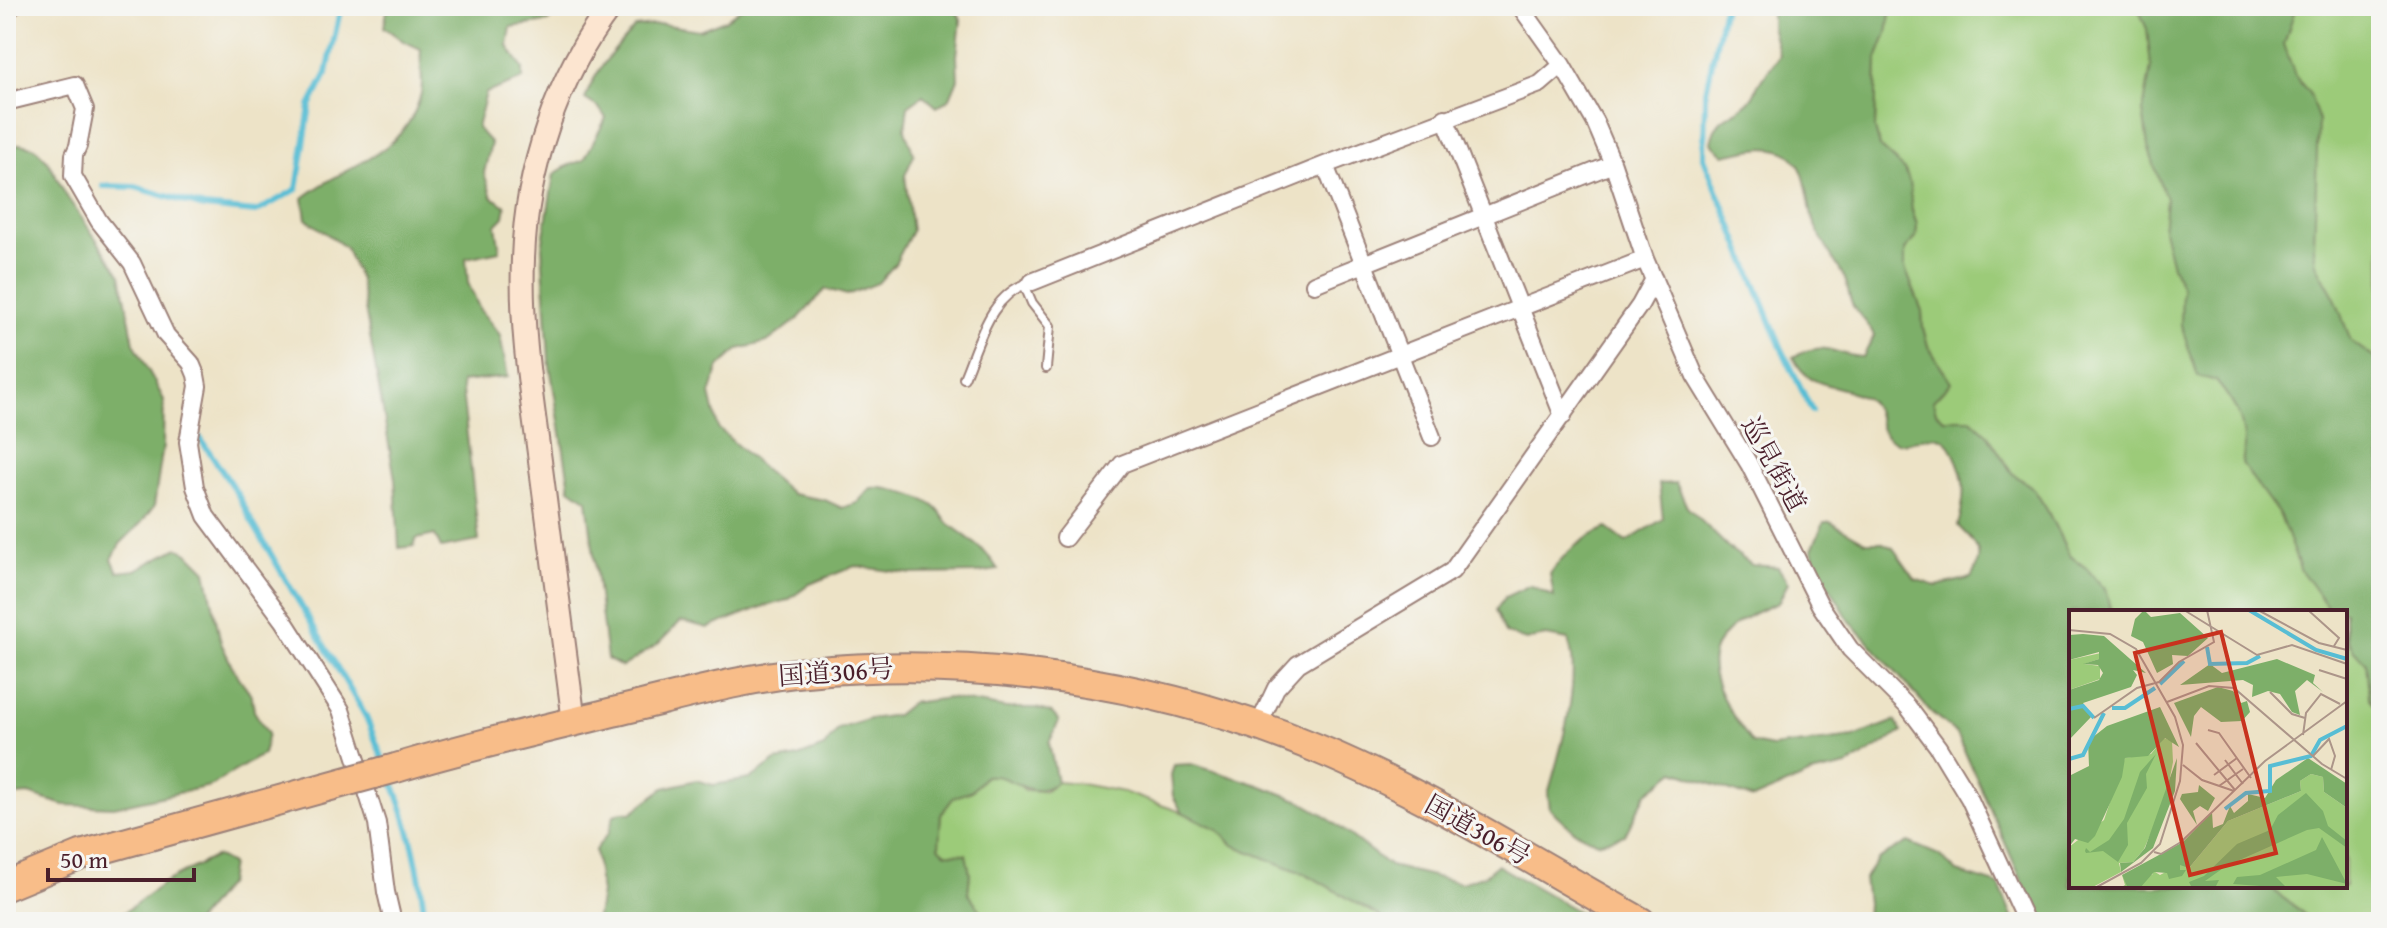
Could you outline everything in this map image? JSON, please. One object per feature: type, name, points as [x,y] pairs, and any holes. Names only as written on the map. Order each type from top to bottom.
[{"type":"highway","name":"国道306号","points":[[6,886],[81,855],[396,768],[746,680],[821,671],[928,667],[1010,671],[1108,685],[1201,707],[1258,726],[1314,747],[1412,793],[1641,922]]},
{"type":"street","points":[[6,12],[13,6]]},
{"type":"street","points":[[574,722],[528,369],[523,259],[529,200],[557,101],[579,56],[611,6]]},
{"type":"street","name":"巡見街道","points":[[1520,6],[1562,65],[1595,122],[1613,164],[1645,259],[1695,376],[1749,464],[1820,605],[1850,649],[1908,707],[1938,747],[1969,798],[2026,922]]},
{"type":"street","points":[[1028,283],[1445,118],[1540,84],[1562,65]]},
{"type":"street","points":[[6,102],[75,85],[83,100],[84,121],[74,155],[73,176],[99,221],[132,263],[166,335],[191,363],[196,375],[198,386],[188,442],[195,487],[206,516],[284,621],[341,710],[377,823],[393,922]]},
{"type":"street","points":[[1445,118],[1563,416]]},
{"type":"street","points":[[1314,284],[1613,164]]},
{"type":"street","points":[[1325,165],[1432,437]]},
{"type":"street","points":[[1065,538],[1122,464],[1645,259]]},
{"type":"street","points":[[1258,726],[1276,688],[1298,664],[1452,571],[1640,305],[1654,279]]},
{"type":"lane","points":[[964,378],[997,303],[1028,283],[1032,303],[1050,326],[1046,368]]},
{"type":"green space","points":[[388,6],[552,6],[554,16],[548,22],[511,27],[508,46],[523,69],[523,79],[486,93],[477,128],[491,143],[484,173],[492,197],[506,206],[504,217],[496,225],[500,251],[466,258],[468,283],[480,310],[500,335],[508,377],[461,382],[479,541],[441,548],[435,535],[416,539],[414,546],[399,548],[395,479],[360,280],[345,247],[306,219],[303,198],[389,144],[403,131],[414,114],[422,88],[421,49],[384,27]]},
{"type":"green space","points":[[745,6],[954,6],[961,20],[958,79],[950,98],[937,107],[923,95],[908,106],[905,130],[914,155],[905,175],[912,231],[895,264],[878,283],[847,295],[826,289],[797,320],[767,342],[739,349],[719,367],[710,394],[718,428],[792,494],[825,500],[842,508],[857,503],[871,488],[877,488],[914,496],[931,504],[948,523],[982,549],[998,570],[912,574],[855,566],[810,584],[788,600],[708,628],[681,621],[658,644],[622,667],[607,659],[587,500],[570,488],[549,360],[542,247],[554,174],[584,160],[606,118],[599,108],[585,99],[589,88],[600,69],[635,27],[662,24],[699,30],[725,20]]},
{"type":"green space","points":[[1776,6],[1891,6],[1887,33],[1877,59],[1875,129],[1880,147],[1905,170],[1909,181],[1912,211],[1917,225],[1916,238],[1905,250],[1905,268],[1922,311],[1928,346],[1951,382],[1933,401],[1936,412],[1944,419],[1971,419],[1987,434],[2012,473],[2033,488],[2069,555],[2105,589],[2110,610],[2069,610],[2069,888],[2272,888],[2310,922],[2040,922],[1957,734],[1932,713],[1849,620],[1830,587],[1816,575],[1812,549],[1824,522],[1830,522],[1866,542],[1881,542],[1893,548],[1915,579],[1936,586],[1971,578],[1978,555],[1974,544],[1958,526],[1963,481],[1958,463],[1946,441],[1932,437],[1902,443],[1890,439],[1882,430],[1871,403],[1855,393],[1807,376],[1793,357],[1822,349],[1863,357],[1874,336],[1853,306],[1844,277],[1817,230],[1804,178],[1796,161],[1783,151],[1766,148],[1724,155],[1711,142],[1718,125],[1750,100],[1779,55],[1771,26],[1771,11]]},
{"type":"green space","points":[[1891,6],[2381,6],[2381,922],[2310,922],[2272,888],[2347,888],[2347,610],[2110,610],[2104,589],[2086,568],[2069,555],[2033,488],[2012,473],[1987,434],[1971,419],[1944,419],[1936,412],[1932,401],[1951,382],[1928,346],[1922,311],[1905,268],[1905,250],[1916,238],[1917,225],[1896,161],[1880,147],[1875,129],[1877,59],[1887,33]]},
{"type":"green space","points":[[2137,6],[2296,6],[2284,44],[2295,76],[2309,93],[2318,118],[2316,264],[2335,298],[2351,341],[2381,363],[2381,716],[2369,697],[2366,662],[2348,640],[2347,610],[2330,610],[2300,569],[2280,516],[2242,464],[2243,429],[2231,400],[2216,381],[2198,376],[2181,325],[2182,288],[2172,266],[2163,230],[2166,199],[2148,147],[2143,111],[2151,67],[2147,29]]},
{"type":"green space","points":[[21,144],[35,148],[48,161],[67,197],[121,275],[134,343],[164,400],[163,446],[154,506],[120,544],[112,559],[118,572],[136,570],[177,548],[188,553],[206,571],[221,643],[234,670],[252,696],[254,711],[268,734],[263,754],[210,786],[114,807],[64,805],[28,794],[6,796],[6,148]]},
{"type":"green space","points":[[1676,483],[1687,507],[1730,549],[1752,565],[1778,567],[1788,583],[1778,603],[1749,616],[1729,630],[1717,645],[1712,661],[1723,698],[1752,743],[1772,747],[1854,737],[1895,721],[1902,732],[1847,766],[1811,774],[1753,799],[1675,771],[1646,794],[1625,835],[1598,843],[1574,831],[1550,809],[1548,794],[1571,696],[1572,656],[1568,640],[1546,636],[1526,640],[1505,633],[1496,610],[1505,597],[1530,585],[1554,597],[1550,574],[1568,552],[1607,528],[1626,542],[1663,519],[1659,484]]},
{"type":"green space","points":[[948,698],[1006,708],[1036,708],[1052,713],[1059,721],[1049,743],[1057,782],[1036,790],[996,776],[985,776],[972,791],[954,797],[941,814],[939,847],[946,853],[966,854],[970,873],[968,893],[989,922],[596,922],[601,893],[595,850],[609,832],[614,815],[631,813],[664,788],[696,780],[713,785],[750,779],[776,761],[824,747],[838,729],[896,715],[911,703]]},
{"type":"green space","points":[[1191,764],[1298,800],[1321,813],[1390,866],[1461,883],[1485,875],[1497,865],[1596,922],[1389,922],[1310,876],[1233,845],[1217,829],[1182,812],[1173,796],[1171,775],[1174,765]]},
{"type":"green space","points":[[999,775],[1013,780],[1025,790],[1044,791],[1057,782],[1123,792],[1199,818],[1217,829],[1233,845],[1310,876],[1389,922],[989,922],[968,893],[970,873],[938,847],[941,814],[954,797],[972,791],[985,776]]},
{"type":"green space","points":[[1908,842],[1939,855],[1957,872],[1999,885],[2014,922],[1866,922],[1864,879],[1878,859]]},
{"type":"green space","points":[[216,856],[231,864],[228,883],[196,922],[108,922],[165,882]]},
{"type":"waterway","points":[[103,186],[135,187],[204,207],[256,212],[297,189],[310,106],[327,73],[341,6]]},
{"type":"waterway","points":[[1724,6],[1705,96],[1704,158],[1781,347],[1812,411]]},
{"type":"waterway","points":[[200,438],[238,495],[366,717],[385,764]]},
{"type":"waterway","points":[[391,778],[414,849],[425,922]]}]
